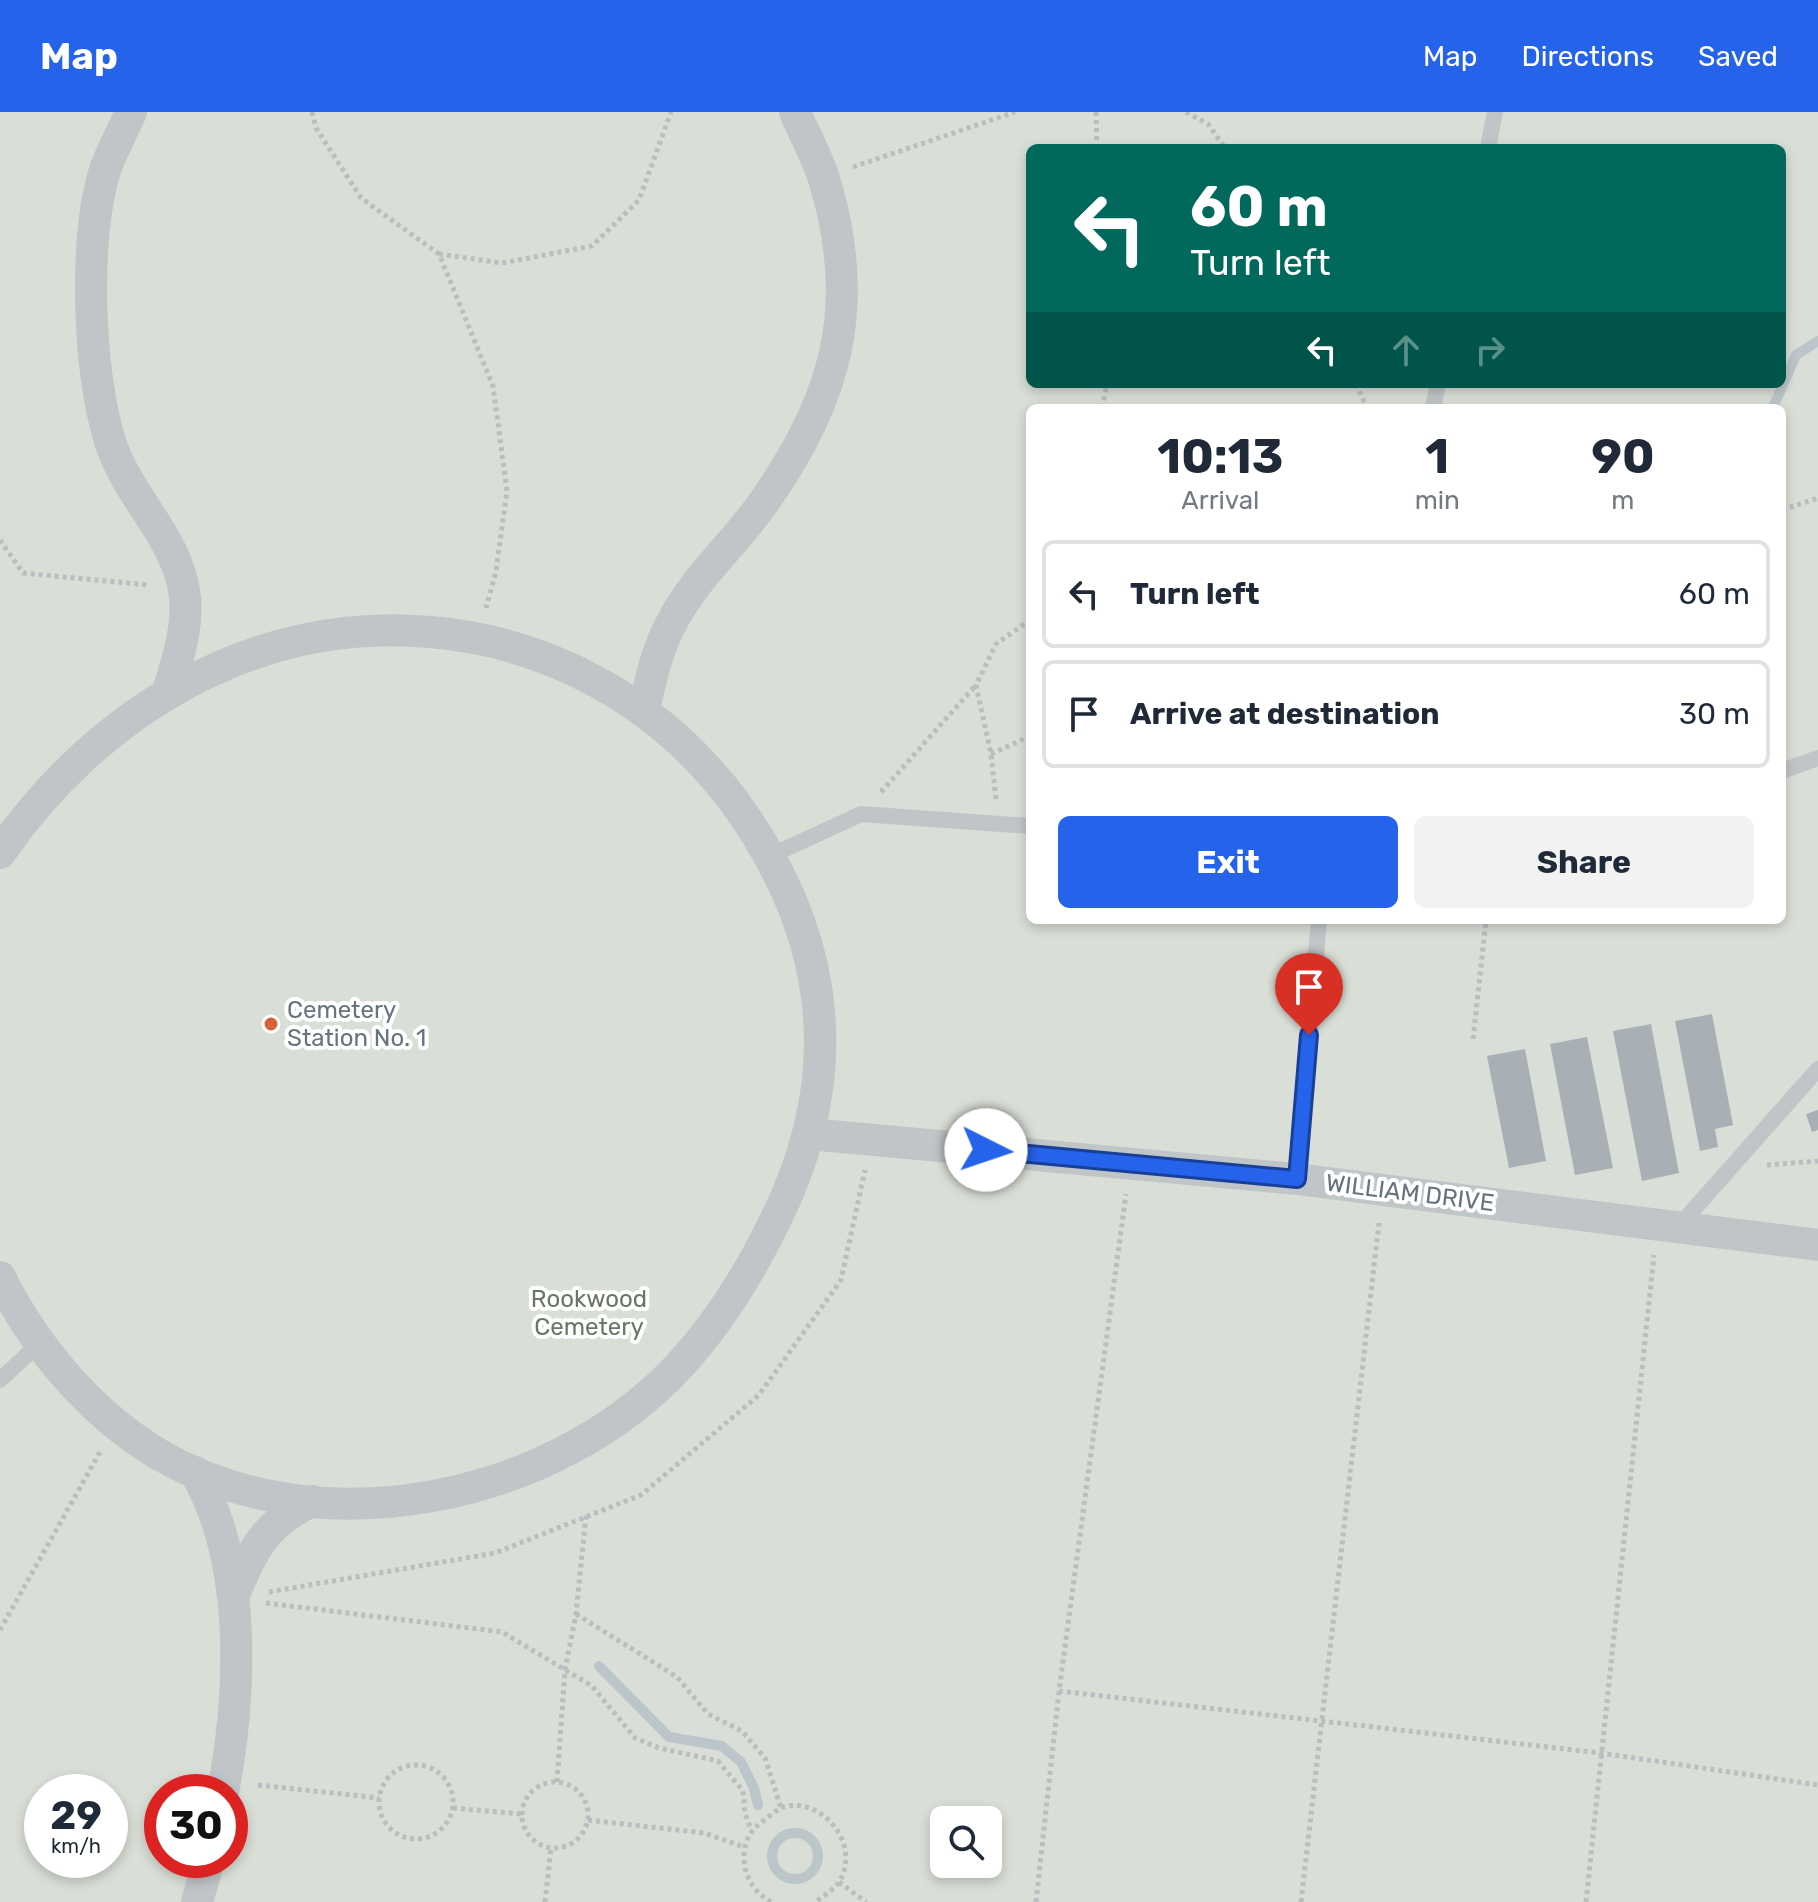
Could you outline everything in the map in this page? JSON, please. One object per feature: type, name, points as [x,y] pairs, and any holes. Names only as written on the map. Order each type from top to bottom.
[{"type":"street","points":[[131,112],[106,169],[93,241],[95,350],[111,445],[130,484],[170,547],[186,589],[183,634],[168,691]]},
{"type":"street","points":[[644,709],[656,659],[672,621],[761,507],[793,456],[818,408],[836,359],[843,304],[840,243],[823,177],[795,112]]},
{"type":"street","points":[[0,853],[31,810],[63,775],[168,691],[210,669],[252,654],[335,635],[414,630],[477,639],[557,663],[644,709],[723,788],[770,856],[803,929],[820,1003],[820,1074],[809,1134],[786,1199],[748,1273],[724,1308],[679,1366],[615,1419],[548,1459],[472,1487],[385,1501],[312,1501],[248,1491],[195,1472],[159,1454],[124,1430],[89,1399],[40,1343],[0,1277]]},
{"type":"street","name":"WILLIAM DRIVE","points":[[809,1134],[1130,1161],[1297,1179],[1818,1245]]},
{"type":"street","points":[[195,1472],[217,1517],[233,1598],[233,1696],[225,1774]]},
{"type":"street","points":[[233,1598],[259,1541],[274,1524],[312,1501]]},
{"type":"street","points":[[197,1902],[204,1878]]},
{"type":"lane","points":[[1489,144],[1495,112]]},
{"type":"lane","points":[[1786,770],[1818,758]]},
{"type":"lane","points":[[770,856],[861,814],[1026,826]]},
{"type":"lane","points":[[1297,1179],[1319,924]]},
{"type":"lane","points":[[1668,1225],[1731,1168],[1818,1069]]},
{"type":"lane","points":[[0,1380],[40,1343]]},
{"type":"path","points":[[312,112],[316,128],[361,198],[439,254],[502,263],[592,246],[639,200],[671,112]]},
{"type":"path","points":[[823,177],[1015,112]]},
{"type":"path","points":[[1096,112],[1097,144]]},
{"type":"path","points":[[1186,112],[1208,124],[1222,144]]},
{"type":"path","points":[[439,254],[493,386],[507,491],[496,571],[477,639]]},
{"type":"path","points":[[1786,509],[1818,498]]},
{"type":"path","points":[[0,540],[23,573],[186,589]]},
{"type":"path","points":[[861,814],[976,685],[996,644],[1026,623]]},
{"type":"path","points":[[976,685],[991,754],[998,824]]},
{"type":"path","points":[[991,754],[1026,738]]},
{"type":"path","points":[[1473,1039],[1486,924]]},
{"type":"path","points":[[233,1598],[495,1553],[641,1495],[759,1395],[841,1280],[871,1141]]},
{"type":"path","points":[[1036,1902],[1059,1691],[1130,1161]]},
{"type":"path","points":[[1731,1168],[1818,1161]]},
{"type":"path","points":[[1301,1902],[1382,1190]]},
{"type":"path","points":[[1586,1902],[1600,1753],[1668,1225]]},
{"type":"path","points":[[0,1630],[101,1451],[124,1430]]},
{"type":"path","points":[[557,1782],[565,1670],[576,1614],[586,1516]]},
{"type":"path","points":[[233,1598],[502,1632],[592,1686],[635,1738],[659,1748],[718,1761],[743,1791],[745,1814],[751,1829]]},
{"type":"path","points":[[576,1614],[677,1677],[708,1714],[742,1731],[765,1758],[781,1808]]},
{"type":"path","points":[[1059,1691],[1600,1753],[1818,1785]]},
{"type":"path","points":[[421,1765],[443,1775],[454,1796],[453,1808],[449,1821],[430,1837],[405,1838],[385,1823],[379,1798],[381,1787],[398,1769],[421,1765]]},
{"type":"path","points":[[557,1782],[568,1785],[584,1799],[588,1820],[584,1830],[571,1844],[551,1848],[533,1840],[523,1824],[522,1814],[529,1794],[537,1787],[557,1782]]},
{"type":"path","points":[[248,1789],[379,1798]]},
{"type":"path","points":[[771,1902],[750,1882],[744,1865],[744,1847],[751,1829],[781,1808],[798,1806],[829,1819],[840,1833],[845,1849],[845,1867],[839,1882],[816,1902]]},
{"type":"path","points":[[453,1808],[522,1814]]},
{"type":"path","points":[[588,1820],[704,1833],[744,1847]]},
{"type":"path","points":[[545,1902],[551,1848]]},
{"type":"path","points":[[839,1882],[866,1902]]},
{"type":"green space","name":"Rookwood Cemetery","points":[[0,112],[1818,112],[1818,1902],[0,1902]]},
{"type":"building","points":[[1712,1014],[1733,1125],[1715,1129],[1718,1147],[1700,1151],[1675,1021]]},
{"type":"building","points":[[1651,1024],[1679,1173],[1642,1181],[1613,1031]]},
{"type":"building","points":[[1587,1037],[1613,1168],[1575,1175],[1550,1044]]},
{"type":"building","points":[[1525,1049],[1546,1161],[1509,1168],[1487,1056]]},
{"type":"building","points":[[1818,1110],[1818,1130],[1812,1132],[1806,1114]]},
{"type":"waterway","points":[[1786,378],[1796,355],[1818,341]]},
{"type":"waterway","points":[[1775,404],[1782,388]]},
{"type":"waterway","points":[[599,1666],[669,1737],[722,1746],[741,1762],[754,1788],[758,1805]]},
{"type":"waterway","points":[[795,1833],[811,1840],[818,1856],[811,1872],[795,1879],[779,1872],[772,1856],[779,1840],[795,1833]]},
{"type":"place","name":"Cemetery Station No. 1","points":[[271,1024]]},
{"type":"route","points":[[986,1150],[1130,1161],[1297,1179],[1309,1035]]}]
